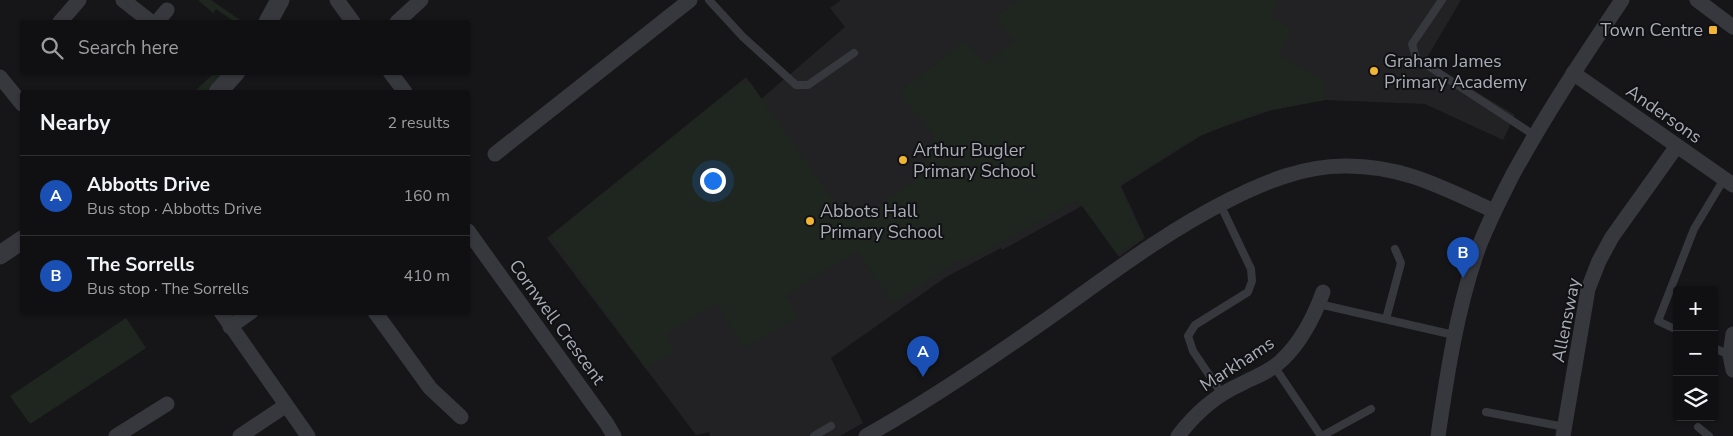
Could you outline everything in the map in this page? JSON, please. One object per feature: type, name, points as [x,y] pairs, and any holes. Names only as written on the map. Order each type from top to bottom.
[{"type":"street","points":[[62,20],[79,0]]},
{"type":"street","points":[[123,0],[148,20]]},
{"type":"street","points":[[269,20],[280,0]]},
{"type":"street","points":[[337,0],[352,20]]},
{"type":"street","points":[[399,20],[422,0]]},
{"type":"street","points":[[495,154],[690,0]]},
{"type":"street","points":[[1438,436],[1462,299],[1476,254],[1494,211],[1534,135],[1572,73],[1622,0]]},
{"type":"street","points":[[1697,0],[1733,27]]},
{"type":"street","points":[[159,20],[167,10]]},
{"type":"street","name":"Andersons","points":[[1572,73],[1728,182]]},
{"type":"street","points":[[220,90],[233,75]]},
{"type":"street","points":[[392,75],[402,90]]},
{"type":"street","points":[[0,77],[20,102]]},
{"type":"street","name":"Allensway","points":[[1564,431],[1588,289],[1599,261],[1612,237],[1677,146]]},
{"type":"street","points":[[866,436],[982,364],[1160,239],[1193,218],[1248,190],[1293,173],[1317,168],[1343,166],[1369,167],[1408,174],[1426,180],[1494,211]]},
{"type":"street","name":"Cornwell Crescent","points":[[470,234],[614,436]]},
{"type":"street","points":[[0,255],[20,241]]},
{"type":"street","name":"Markhams","points":[[1178,436],[1210,402],[1274,366],[1293,348],[1313,318],[1321,298]]},
{"type":"street","points":[[223,315],[285,406],[308,436]]},
{"type":"street","points":[[230,327],[247,315]]},
{"type":"street","points":[[376,315],[430,388],[461,418]]},
{"type":"street","points":[[1733,334],[1730,355],[1733,370]]},
{"type":"street","points":[[116,436],[167,404]]},
{"type":"street","points":[[240,436],[285,406]]},
{"type":"lane","points":[[709,0],[743,36],[796,85],[808,85],[854,53]]},
{"type":"lane","points":[[1442,0],[1412,44],[1416,58],[1534,135]]},
{"type":"lane","points":[[1673,328],[1658,321],[1661,311],[1694,229],[1728,182]]},
{"type":"lane","points":[[1220,204],[1251,269],[1252,282],[1248,292],[1195,325],[1188,336],[1193,351],[1222,394]]},
{"type":"lane","points":[[1386,319],[1402,263],[1395,249]]},
{"type":"lane","points":[[1321,298],[1386,319],[1454,336]]},
{"type":"lane","points":[[1718,350],[1730,355]]},
{"type":"lane","points":[[1274,366],[1321,436],[1371,409]]},
{"type":"lane","points":[[1486,412],[1564,431]]},
{"type":"lane","points":[[814,436],[831,426]]},
{"type":"lane","points":[[1698,427],[1709,436]]},
{"type":"shaded area","points":[[198,0],[211,0],[240,20],[232,20],[216,9],[213,13]]},
{"type":"shaded area","name":"Arthur Bugler Primary School","points":[[841,0],[1461,0],[1425,61],[1515,115],[1503,140],[1425,104],[1325,100],[1272,110],[1205,133],[1121,186],[1145,238],[1119,257],[1082,206],[1002,250],[1001,248],[946,277],[831,358],[863,423],[840,436],[710,436],[709,432],[696,435],[547,238],[746,77],[761,99],[845,27],[830,8]]},
{"type":"shaded area","name":"Arthur Bugler Primary School","points":[[1017,0],[1279,0],[1270,16],[1293,30],[1279,54],[1324,80],[1325,100],[1256,113],[1193,139],[1119,185],[1143,238],[1117,254],[1078,200],[975,257],[957,261],[893,304],[858,251],[786,295],[798,317],[745,348],[716,303],[666,334],[674,352],[645,368],[551,236],[741,82],[750,82],[839,208],[860,221],[921,175],[934,136],[899,93],[965,40],[985,64],[1014,41],[996,18]]},
{"type":"shaded area","points":[[212,75],[222,75],[208,90],[196,90]]},
{"type":"shaded area","points":[[126,318],[146,348],[30,424],[10,396]]},
{"type":"place","name":"Town Centre","points":[[1713,30]]},
{"type":"place","name":"Graham James Primary Academy","points":[[1374,71]]},
{"type":"place","name":"Arthur Bugler Primary School","points":[[903,160]]},
{"type":"place","name":"Abbots Hall Primary School","points":[[810,221]]},
{"type":"place","name":"The Sorrells","points":[[1463,278]]},
{"type":"place","name":"Abbotts Drive","points":[[923,377]]}]
